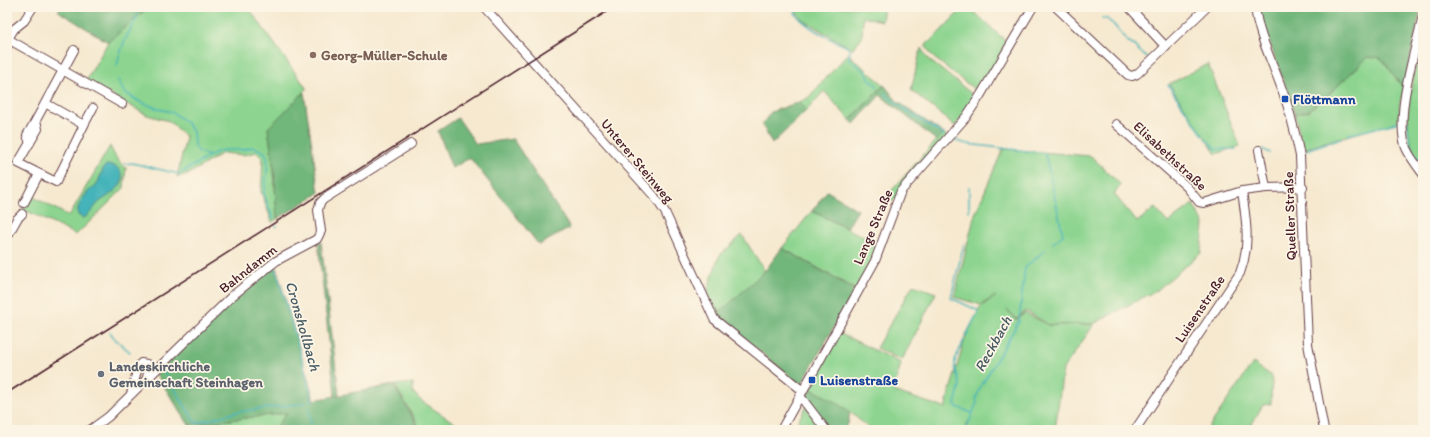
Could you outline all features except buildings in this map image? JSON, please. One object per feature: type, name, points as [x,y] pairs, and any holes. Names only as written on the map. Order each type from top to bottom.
[{"type":"street","points":[[7,47],[8,39],[14,29],[24,21],[33,7]]},
{"type":"street","name":"Unterer Steinweg","points":[[484,7],[654,196],[665,212],[714,319],[802,394]]},
{"type":"street","name":"Lange Straße","points":[[781,430],[875,261],[901,191],[966,117],[1033,7]]},
{"type":"street","points":[[1056,7],[1128,75],[1132,76],[1137,74],[1207,7]]},
{"type":"street","points":[[1129,7],[1166,47]]},
{"type":"street","name":"Queller Straße","points":[[1255,7],[1261,35],[1280,85],[1296,136],[1300,156],[1308,344],[1324,430]]},
{"type":"street","points":[[1423,15],[1408,83],[1403,115],[1406,148],[1423,174]]},
{"type":"street","points":[[8,39],[122,104]]},
{"type":"street","points":[[74,50],[36,120],[38,130],[18,163],[56,182],[93,108]]},
{"type":"street","points":[[45,103],[84,125]]},
{"type":"street","name":"Elisabethstraße","points":[[1116,124],[1187,187],[1199,202],[1204,203],[1242,191],[1266,188],[1302,187]]},
{"type":"street","name":"Bahndamm","points":[[90,430],[108,417],[232,296],[276,260],[317,238],[321,231],[318,210],[320,203],[324,199],[410,144]]},
{"type":"street","points":[[1259,150],[1266,188]]},
{"type":"street","points":[[24,203],[39,174]]},
{"type":"street","name":"Luisenstraße","points":[[1135,430],[1240,273],[1246,252],[1247,230],[1242,191]]},
{"type":"street","points":[[7,237],[17,219],[22,214]]},
{"type":"street","points":[[131,394],[138,367],[141,363],[147,364],[150,367],[147,378]]},
{"type":"street","points":[[802,394],[826,430]]},
{"type":"green space","points":[[61,7],[149,7],[108,42],[58,11]]},
{"type":"green space","points":[[149,7],[248,7],[307,89],[268,128],[274,169],[277,219],[272,222],[261,192],[263,159],[257,152],[243,155],[223,153],[190,173],[177,177],[186,137],[169,121],[147,115],[86,81],[108,42]]},
{"type":"green space","points":[[792,7],[884,7],[882,21],[863,17],[862,37],[852,49],[803,20]]},
{"type":"green space","points":[[949,7],[969,7],[1008,43],[980,90],[974,89],[933,57],[925,45],[933,39],[959,12]]},
{"type":"green space","points":[[1259,7],[1421,7],[1404,89],[1382,59],[1377,57],[1368,57],[1327,96],[1308,111],[1295,114],[1263,24]]},
{"type":"green space","points":[[1423,37],[1423,166],[1414,153],[1410,139],[1408,110]]},
{"type":"green space","points":[[921,48],[928,59],[972,94],[975,99],[955,126],[911,90]]},
{"type":"green space","points":[[848,54],[884,85],[850,120],[824,91],[807,110],[799,102],[808,98]]},
{"type":"green space","points":[[1368,57],[1377,57],[1382,59],[1404,89],[1400,103],[1399,122],[1303,149],[1295,114],[1308,111],[1327,96]]},
{"type":"green space","points":[[1208,64],[1240,146],[1216,154],[1169,84]]},
{"type":"green space","points":[[884,85],[897,101],[943,133],[937,141],[880,95],[854,124],[850,120]]},
{"type":"green space","points":[[304,92],[319,193],[277,219],[274,169],[268,128]]},
{"type":"green space","points":[[799,102],[807,110],[772,144],[762,124],[771,112]]},
{"type":"green space","points":[[458,118],[476,144],[513,139],[570,228],[539,245],[470,158],[452,168],[438,131]]},
{"type":"green space","points":[[943,133],[947,136],[893,202],[885,198]]},
{"type":"green space","points":[[110,146],[116,158],[126,168],[124,188],[76,235],[23,209],[30,195],[69,216]]},
{"type":"green space","points":[[1003,149],[1091,156],[1121,185],[1114,194],[1137,222],[1155,208],[1168,223],[1193,204],[1204,224],[1201,253],[1157,290],[1095,323],[1063,369],[1055,430],[966,430],[968,422],[965,430],[871,430],[836,402],[811,389],[839,333],[901,363],[893,391],[945,408],[966,335],[981,306],[996,296],[981,305],[954,297],[975,214]],"holes":[[[1007,309],[1016,319],[1026,311],[1049,325],[1025,313],[1016,320]]]},
{"type":"green space","points":[[827,191],[858,210],[847,228],[812,211]]},
{"type":"green space","points":[[812,211],[878,244],[873,259],[857,290],[782,248]]},
{"type":"green space","points":[[742,235],[765,271],[716,316],[706,295],[719,256]]},
{"type":"green space","points":[[318,242],[321,242],[339,395],[335,396]]},
{"type":"green space","points":[[782,248],[855,290],[801,385],[716,316],[765,271]]},
{"type":"green space","points":[[276,266],[314,400],[394,385],[420,430],[274,430],[287,413],[189,425],[156,374],[219,313]]},
{"type":"green space","points":[[913,285],[936,293],[902,360],[876,348]]},
{"type":"green space","points":[[1253,363],[1272,376],[1271,404],[1263,405],[1248,430],[1207,430]]},
{"type":"green space","points":[[413,383],[413,392],[420,400],[465,430],[421,430],[395,385]]},
{"type":"green space","points":[[811,389],[836,402],[850,412],[848,424],[842,430],[830,430],[805,398]]},
{"type":"green space","points":[[806,407],[823,430],[793,430]]},
{"type":"green space","points":[[287,413],[274,430],[189,430],[189,425]]},
{"type":"water","points":[[106,165],[114,166],[119,169],[122,176],[122,181],[116,190],[98,203],[90,214],[83,218],[78,215],[80,202],[84,196],[98,183]]},
{"type":"waterway","name":"Reckbach","points":[[795,13],[799,18],[815,30],[850,49],[849,59],[867,73],[869,78],[877,86]]},
{"type":"waterway","name":"Cronshollbach","points":[[117,66],[122,49],[137,15]]},
{"type":"waterway","points":[[1102,18],[1107,19],[1114,25],[1127,41],[1148,59]]},
{"type":"waterway","name":"Cronshollbach","points":[[118,80],[124,92],[140,102],[172,112],[186,122],[193,132],[194,144],[198,151],[209,156],[219,151],[242,150],[253,147],[263,151],[266,154],[268,163],[264,194],[273,219]]},
{"type":"waterway","points":[[1168,85],[1203,135]]},
{"type":"waterway","name":"Reckbach","points":[[884,93],[904,109],[944,135]]},
{"type":"waterway","points":[[1407,121],[1410,146],[1423,164]]},
{"type":"waterway","points":[[1347,135],[1400,122]]},
{"type":"waterway","points":[[1205,138],[1216,149],[1236,149]]},
{"type":"waterway","points":[[1306,150],[1341,138]]},
{"type":"waterway","name":"Reckbach","points":[[954,140],[967,144],[1045,153],[1063,235],[1053,243]]},
{"type":"waterway","points":[[1262,149],[1270,153]]},
{"type":"waterway","points":[[125,164],[132,163],[179,174],[208,157]]},
{"type":"waterway","points":[[969,187],[969,211]]},
{"type":"waterway","points":[[964,244],[951,298],[977,310],[978,312],[966,336]]},
{"type":"waterway","name":"Reckbach","points":[[966,430],[977,402],[976,399],[980,388],[1019,321],[1025,268],[1045,250]]},
{"type":"waterway","name":"Cronshollbach","points":[[275,266],[301,355],[312,399],[311,402]]},
{"type":"waterway","points":[[110,332],[114,338],[130,352]]},
{"type":"waterway","points":[[964,340],[955,360],[955,367],[960,385],[955,404],[957,407],[972,413]]},
{"type":"waterway","points":[[162,369],[197,423],[237,412],[306,403]]},
{"type":"waterway","name":"Cronshollbach","points":[[309,408],[312,430]]},
{"type":"railway","points":[[7,393],[614,7]]},
{"type":"place","name":"Georg-Müller-Schule","points":[[313,55]]},
{"type":"place","name":"Flöttmann","points":[[1285,99]]},
{"type":"place","name":"Landeskirchliche Gemeinschaft Steinhagen","points":[[101,374]]},
{"type":"place","name":"Luisenstraße","points":[[812,380]]}]
